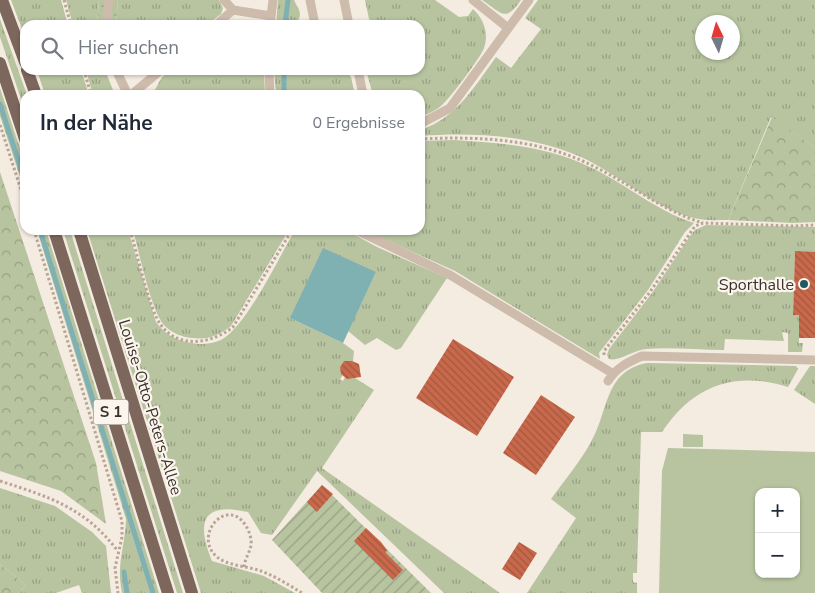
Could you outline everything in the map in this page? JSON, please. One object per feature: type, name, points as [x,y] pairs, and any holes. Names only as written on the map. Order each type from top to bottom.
[{"type":"main road","points":[[2,0],[20,49]]},
{"type":"main road","points":[[0,63],[20,124]]},
{"type":"main road","points":[[30,75],[34,90]]},
{"type":"main road","name":"S 1","points":[[56,235],[168,593]]},
{"type":"main road","name":"Louise-Otto-Peters-Allee","points":[[81,235],[192,593]]},
{"type":"lane","points":[[107,20],[109,0]]},
{"type":"lane","points":[[224,0],[233,10],[270,20],[273,0]]},
{"type":"lane","points":[[310,0],[314,20]]},
{"type":"lane","points":[[344,0],[348,20]]},
{"type":"lane","points":[[473,0],[508,28]]},
{"type":"lane","points":[[425,121],[450,108],[529,0]]},
{"type":"lane","points":[[222,20],[233,10]]},
{"type":"lane","points":[[119,75],[127,90]]},
{"type":"lane","points":[[136,90],[155,75]]},
{"type":"lane","points":[[269,75],[270,90]]},
{"type":"lane","points":[[359,75],[362,90]]},
{"type":"lane","points":[[366,235],[450,275],[610,377],[625,363],[642,356],[815,360]]},
{"type":"path","points":[[64,0],[70,20]]},
{"type":"path","points":[[85,75],[90,90]]},
{"type":"path","points":[[0,125],[20,187]]},
{"type":"path","points":[[425,139],[454,137],[498,140],[532,144],[564,153],[595,166],[686,218],[703,223],[815,225]]},
{"type":"path","points":[[610,377],[604,358],[604,351],[650,292],[687,234],[695,226],[703,223]]},
{"type":"path","points":[[36,235],[122,521],[122,537],[117,550],[115,568],[118,593]]},
{"type":"path","points":[[131,235],[154,311],[161,325],[172,336],[206,342],[220,337],[234,327],[289,235]]},
{"type":"path","points":[[0,481],[66,504],[92,524],[117,550]]},
{"type":"path","points":[[244,567],[251,544],[248,530],[242,519],[231,515],[219,517],[211,526],[208,538],[211,550],[217,557],[244,567],[262,571],[302,593]]},
{"type":"green space","points":[[11,0],[61,0],[67,20],[20,20],[20,24]]},
{"type":"green space","points":[[66,0],[99,0],[97,20],[72,20]]},
{"type":"green space","points":[[99,0],[118,0],[116,20],[97,20]]},
{"type":"green space","points":[[118,0],[219,0],[223,8],[221,14],[213,20],[116,20]]},
{"type":"green space","points":[[278,0],[294,0],[300,12],[298,20],[276,20]]},
{"type":"green space","points":[[365,0],[435,0],[459,17],[468,16],[473,9],[480,17],[486,32],[484,48],[459,86],[447,100],[438,108],[425,115],[425,90],[372,90],[367,75],[425,75],[425,20],[369,19]]},
{"type":"green space","points":[[482,0],[521,0],[511,12],[503,14]]},
{"type":"green space","points":[[538,0],[815,0],[815,148],[771,117],[728,220],[702,220],[680,214],[666,207],[581,157],[543,144],[481,135],[425,136],[425,128],[455,110],[496,57],[511,68],[541,29],[525,18]]},
{"type":"green space","points":[[0,19],[25,90],[20,90],[20,96],[0,37]]},
{"type":"green space","points":[[39,75],[83,75],[87,90],[43,90]]},
{"type":"green space","points":[[87,75],[107,75],[113,90],[92,90]]},
{"type":"green space","points":[[164,75],[264,75],[265,90],[155,90]]},
{"type":"green space","points":[[274,75],[349,75],[354,90],[276,90]]},
{"type":"green space","points":[[0,88],[20,149],[20,177],[0,116]]},
{"type":"green space","points":[[772,117],[815,148],[815,222],[793,223],[728,220]]},
{"type":"green space","points":[[454,140],[508,144],[559,155],[592,168],[667,212],[694,223],[685,232],[648,290],[599,353],[600,359],[455,271],[375,235],[425,235],[425,141]]},
{"type":"green space","points":[[0,172],[96,463],[106,524],[61,491],[0,471]]},
{"type":"green space","points":[[706,225],[815,227],[815,252],[795,252],[793,315],[799,315],[799,343],[803,343],[802,352],[788,352],[788,333],[782,332],[784,341],[725,339],[724,350],[646,349],[617,359],[609,359],[607,355],[609,349],[652,293],[690,236],[695,230]]},
{"type":"green space","points":[[39,235],[48,235],[159,593],[122,593],[120,564],[126,519]]},
{"type":"green space","points":[[65,235],[72,235],[183,593],[177,593]]},
{"type":"green space","points":[[89,235],[130,235],[156,322],[171,336],[195,344],[206,344],[221,340],[241,321],[252,306],[292,235],[355,235],[377,247],[447,278],[401,348],[396,350],[377,338],[365,345],[348,331],[376,272],[290,318],[343,343],[354,351],[353,361],[344,361],[340,367],[343,375],[340,379],[343,381],[345,377],[355,378],[374,390],[322,468],[500,593],[444,593],[317,471],[272,535],[261,533],[248,512],[231,509],[212,513],[204,524],[205,539],[212,561],[264,576],[295,593],[201,593]]},
{"type":"green space","points":[[134,235],[286,235],[231,326],[213,336],[203,338],[184,337],[167,328],[159,318]]},
{"type":"green space","points":[[647,363],[796,366],[798,369],[788,387],[750,380],[716,386],[701,393],[687,403],[662,432],[641,432],[637,573],[633,573],[633,582],[637,583],[637,593],[527,593],[576,518],[551,499],[591,442],[615,383],[633,367]]},
{"type":"green space","points":[[810,366],[815,366],[815,404],[794,390]]},
{"type":"green space","points":[[683,434],[703,435],[703,447],[683,447]]},
{"type":"green space","points":[[668,448],[815,452],[815,593],[659,593],[662,471]]},
{"type":"green space","points":[[322,485],[431,593],[322,593],[272,540]]},
{"type":"green space","points":[[0,488],[55,506],[92,532],[106,546],[111,593],[82,593],[79,585],[56,593],[19,593],[26,585],[0,564]]},
{"type":"green space","points":[[0,564],[26,585],[19,593],[0,593]]},
{"type":"water","points":[[323,248],[376,272],[343,343],[290,318]]},
{"type":"building","name":"Sporthalle","points":[[795,251],[815,252],[815,338],[799,338],[799,315],[793,315]]},
{"type":"building","points":[[453,339],[514,377],[477,436],[416,398]]},
{"type":"building","points":[[344,361],[352,361],[359,364],[361,377],[347,379],[341,374],[340,367]]},
{"type":"building","points":[[541,395],[575,417],[536,475],[503,453]]},
{"type":"building","points":[[322,485],[333,494],[317,512],[307,502]]},
{"type":"building","points":[[366,528],[381,542],[387,550],[385,552],[403,570],[393,580],[354,541]]},
{"type":"building","points":[[519,542],[537,553],[520,580],[502,569]]},
{"type":"waterway","points":[[286,20],[288,0]]},
{"type":"waterway","points":[[284,75],[284,90]]},
{"type":"waterway","points":[[0,104],[20,166]]},
{"type":"waterway","points":[[42,235],[153,593]]},
{"type":"waterway","points":[[124,572],[127,593]]},
{"type":"place","name":"Sporthalle","points":[[804,284]]}]
